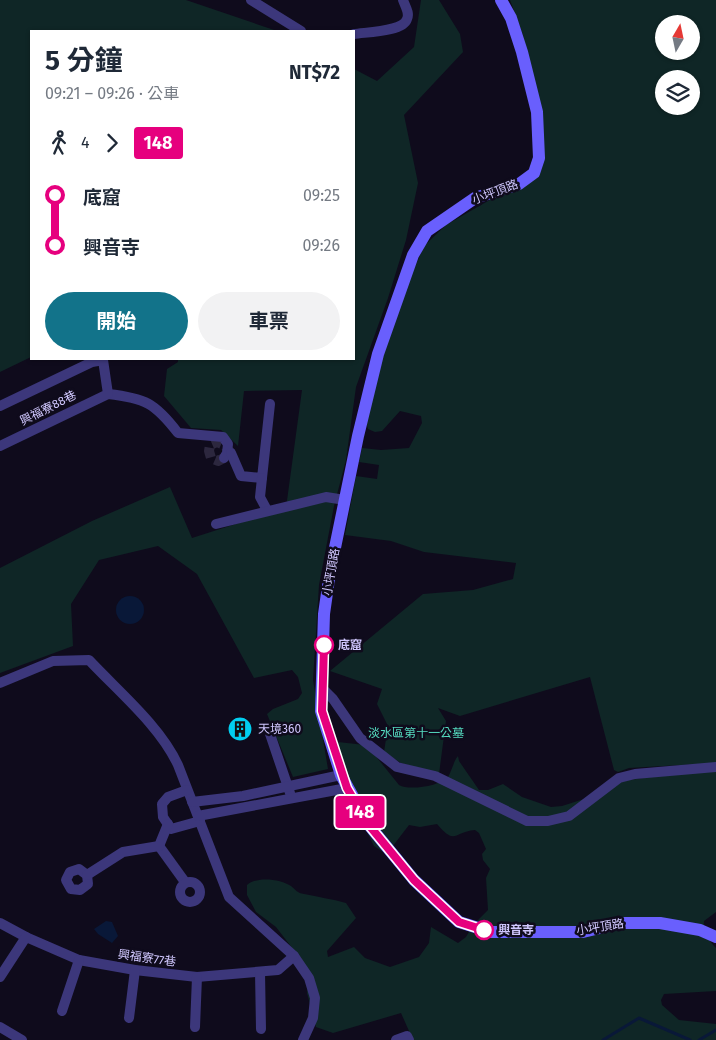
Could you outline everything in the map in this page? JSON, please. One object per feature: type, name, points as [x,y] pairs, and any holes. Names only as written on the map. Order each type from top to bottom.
[{"type":"street","points":[[251,0],[299,30]]},
{"type":"street","points":[[355,34],[394,29],[404,24],[408,19],[403,0]]},
{"type":"street","name":"小坪頂路","points":[[501,0],[511,18],[522,52],[537,112],[539,158],[534,173],[519,184],[475,198],[427,231],[413,255],[378,354],[330,572],[324,614],[322,711],[341,775],[368,824],[414,880],[459,922],[491,932],[583,932],[621,923],[660,923],[700,930],[716,937]]},
{"type":"street","name":"興福寮88巷","points":[[0,406],[92,362],[104,360],[108,394],[0,446]]},
{"type":"street","points":[[108,394],[135,397],[150,404],[168,419],[178,433],[223,438],[228,444],[227,455],[241,476],[262,478]]},
{"type":"street","points":[[267,510],[260,497],[270,404]]},
{"type":"street","points":[[216,524],[326,497],[345,500]]},
{"type":"street","points":[[0,683],[54,661],[89,660],[170,748],[229,897],[294,956],[309,978],[315,998],[313,1018],[305,1039]]},
{"type":"street","points":[[322,688],[333,699],[360,738],[397,767],[435,776],[510,815],[527,821],[548,821],[569,816],[620,778],[635,774],[716,767]]},
{"type":"street","points":[[270,734],[292,798]]},
{"type":"street","points":[[192,802],[243,796],[341,775]]},
{"type":"street","points":[[187,790],[168,797],[162,804],[164,817],[171,829],[199,818],[347,788]]},
{"type":"street","points":[[159,846],[168,824]]},
{"type":"street","points":[[87,875],[123,852],[159,846]]},
{"type":"street","points":[[159,846],[185,882]]},
{"type":"street","name":"興福寮77巷","points":[[0,923],[26,937],[79,960],[135,970],[197,977],[278,970],[294,956]]},
{"type":"street","points":[[0,977],[26,937]]},
{"type":"street","points":[[62,1011],[79,960]]},
{"type":"street","points":[[129,1018],[135,970]]},
{"type":"street","points":[[260,972],[261,1030]]},
{"type":"street","points":[[195,1027],[197,977]]},
{"type":"street","points":[[0,1027],[22,1040]]},
{"type":"street","points":[[396,1040],[407,1036],[409,1040]]},
{"type":"green space","points":[[0,0],[186,0],[274,30],[30,30],[30,357],[0,372]]},
{"type":"green space","points":[[421,0],[439,0],[460,34],[463,52],[404,115],[418,183],[406,240],[388,298],[356,387],[346,460],[334,506],[319,585],[313,680],[328,769],[293,777],[267,714],[273,709],[298,699],[302,693],[298,677],[292,670],[254,678],[197,574],[158,546],[99,560],[71,604],[73,646],[0,673],[0,568],[92,521],[170,487],[192,538],[286,508],[302,390],[244,391],[238,446],[221,430],[191,428],[164,396],[167,369],[178,362],[178,360],[355,360],[355,70],[377,81],[414,47]]},
{"type":"green space","name":"淡水區第十一公墓","points":[[510,0],[716,0],[716,763],[629,768],[618,772],[614,770],[590,677],[460,716],[438,708],[446,721],[439,774],[401,763],[384,752],[388,726],[377,704],[382,689],[330,671],[423,594],[473,590],[513,579],[516,563],[424,552],[391,541],[345,535],[356,476],[377,479],[379,465],[359,462],[362,448],[381,450],[409,448],[422,423],[421,416],[400,411],[382,431],[375,432],[368,429],[366,422],[379,365],[401,299],[424,246],[446,225],[495,197],[541,163],[523,35]]},
{"type":"green space","points":[[338,742],[365,745],[399,785],[404,787],[424,787],[444,780],[451,772],[458,756],[459,761],[479,790],[488,790],[503,784],[522,797],[551,807],[562,806],[584,799],[620,781],[716,771],[716,912],[704,921],[704,928],[707,936],[716,948],[716,991],[664,994],[661,1000],[662,1005],[679,1020],[716,1024],[716,1040],[413,1040],[401,1013],[333,1033],[316,1027],[307,993],[308,986],[296,953],[276,927],[256,912],[247,895],[247,885],[251,882],[256,880],[275,880],[291,886],[302,894],[346,903],[356,918],[327,951],[328,957],[354,947],[365,958],[390,967],[419,957],[429,943],[431,927],[458,943],[466,937],[473,925],[488,910],[486,878],[490,869],[483,860],[482,854],[486,849],[479,833],[475,830],[452,836],[443,831],[437,824],[420,827],[409,825],[386,854],[374,846],[366,830],[335,748]]},
{"type":"water","points":[[130,596],[140,600],[144,610],[140,620],[130,624],[120,620],[116,610],[120,600]]},
{"type":"water","points":[[106,921],[112,922],[118,936],[112,943],[94,929]]},
{"type":"waterway","points":[[603,1040],[639,1018],[690,1040]]},
{"type":"waterway","points":[[699,1040],[716,1030]]},
{"type":"tunnel","points":[[224,458],[218,461],[211,458],[210,445],[217,442],[224,445],[231,453]]},
{"type":"bus line","name":"148","points":[[324,645],[322,711],[341,775],[347,788],[368,824],[414,880],[459,922],[484,930]]},
{"type":"place","name":"底窟","points":[[324,645]]},
{"type":"place","name":"天境360","points":[[240,729]]},
{"type":"place","name":"興音寺","points":[[484,930]]}]
